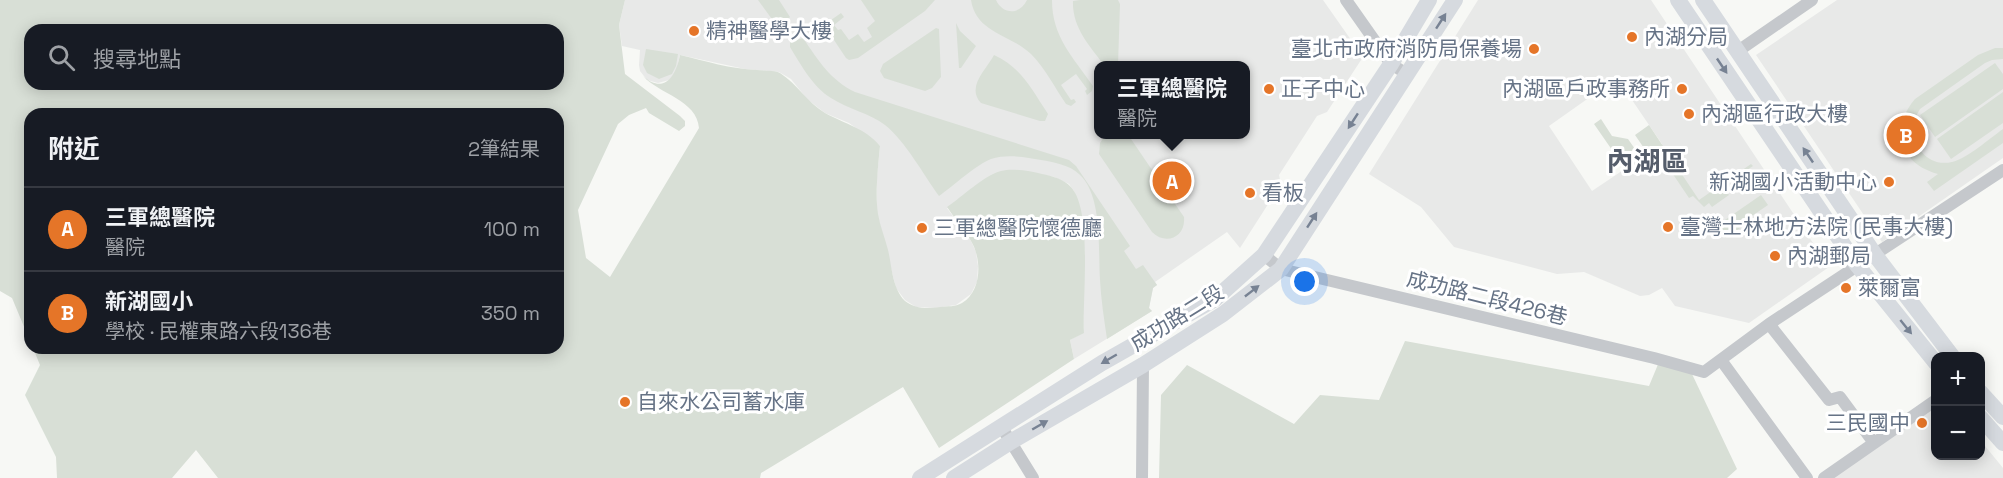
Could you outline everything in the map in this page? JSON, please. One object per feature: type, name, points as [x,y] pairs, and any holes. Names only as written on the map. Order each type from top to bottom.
[{"type":"main road","name":"成功路二段","points":[[920,478],[942,472],[1001,426],[1102,363],[1215,299],[1264,255],[1390,64],[1429,0]]},
{"type":"main road","name":"成功路二段","points":[[954,478],[1011,441],[1143,365],[1223,314],[1281,269],[1455,0]]},
{"type":"main road","points":[[1678,0],[1857,265],[1931,358]]},
{"type":"main road","points":[[1703,0],[1875,255],[1948,352]]},
{"type":"main road","points":[[1985,397],[2003,417]]},
{"type":"main road","points":[[1985,423],[2003,443]]},
{"type":"street","points":[[1346,0],[1390,64],[1407,74]]},
{"type":"street","points":[[1738,51],[1812,0]]},
{"type":"street","points":[[1807,478],[1720,360],[1769,324],[2003,170]]},
{"type":"street","name":"成功路二段426巷","points":[[1264,255],[1281,269],[1631,352],[1704,372],[1720,360]]},
{"type":"street","points":[[1769,324],[1829,400],[1840,397],[1874,443]]},
{"type":"street","points":[[1142,478],[1143,365]]},
{"type":"street","points":[[1824,478],[1931,403]]},
{"type":"street","points":[[1001,426],[1033,478]]},
{"type":"shaded area","points":[[0,0],[625,0],[619,25],[625,74],[680,116],[685,121],[685,126],[679,131],[649,113],[646,108],[629,115],[618,124],[578,210],[586,258],[610,277],[699,128],[697,118],[685,104],[643,76],[657,84],[663,83],[672,76],[680,55],[728,66],[780,73],[819,109],[861,131],[880,146],[877,189],[879,218],[897,290],[905,301],[913,306],[926,308],[957,305],[969,298],[977,283],[978,265],[975,248],[947,207],[980,182],[1001,171],[1022,170],[1058,178],[1065,182],[1078,199],[1084,235],[1084,333],[1070,340],[1074,359],[939,448],[903,387],[761,473],[760,478],[218,478],[196,450],[172,478],[57,478],[56,457],[25,395],[40,365],[35,354],[564,354],[564,108],[24,108],[24,327],[12,298],[0,291]]},
{"type":"shaded area","points":[[625,0],[1323,0],[1363,57],[1327,112],[1317,116],[1279,175],[1281,184],[1240,248],[1227,232],[1155,282],[1157,285],[1153,288],[1149,308],[1152,311],[1074,359],[1070,340],[1084,332],[1085,257],[1080,210],[1074,191],[1069,184],[1054,177],[1023,171],[947,208],[971,241],[976,252],[977,282],[971,294],[956,305],[935,308],[916,307],[905,300],[896,288],[877,213],[880,146],[849,123],[825,113],[807,99],[791,79],[779,72],[745,69],[680,55],[676,72],[669,80],[658,83],[647,80],[640,71],[640,50],[622,46],[619,25]]},
{"type":"shaded area","points":[[758,0],[779,0],[790,17],[780,27],[777,26]]},
{"type":"shaded area","points":[[861,0],[935,0],[925,11],[858,58],[849,60],[824,25],[841,13],[844,17],[834,25],[838,30],[841,29],[849,40],[858,34],[864,42],[872,37],[867,28],[875,21]]},
{"type":"shaded area","points":[[971,0],[996,0],[1007,11],[1016,11],[1027,0],[1052,0],[1053,13],[1060,36],[1071,56],[1093,86],[1092,91],[1087,95],[1085,91],[1087,89],[1076,74],[1061,85],[1071,100],[1074,99],[1076,102],[1071,106],[1066,104],[1031,54],[980,20]]},
{"type":"shaded area","points":[[1118,0],[1120,4],[1118,61],[1101,61],[1087,43],[1075,19],[1073,1]]},
{"type":"shaded area","points":[[1478,0],[1651,0],[1829,267],[1749,323],[1675,306],[1662,288],[1649,295],[1640,296],[1584,272],[1557,274],[1454,247],[1421,207],[1369,174]],"holes":[[[1617,78],[1662,144],[1592,191],[1549,126]]]},
{"type":"shaded area","points":[[1837,0],[2003,0],[2003,158],[1882,242],[1756,55]]},
{"type":"shaded area","points":[[956,23],[960,31],[976,46],[961,68],[959,68]]},
{"type":"shaded area","points":[[936,28],[939,29],[941,77],[932,88],[925,91],[884,78],[880,71],[883,64]]},
{"type":"shaded area","points":[[803,38],[819,62],[838,82],[855,92],[1069,160],[1076,166],[1130,246],[1124,251],[1136,269],[1143,265],[1157,285],[1153,288],[1149,308],[1152,311],[1107,339],[1101,294],[1096,209],[1087,183],[1079,174],[1061,164],[1016,156],[997,157],[979,166],[939,196],[893,132],[872,117],[831,98],[813,82],[790,47],[790,42]]},
{"type":"shaded area","points":[[1995,48],[2003,48],[2003,59],[1985,63],[1920,109],[1916,118],[1914,128],[1918,147],[1932,160],[1941,163],[1952,162],[1964,157],[2003,129],[2003,143],[1934,191],[1927,182],[1938,174],[1914,162],[1907,154],[1902,144],[1902,122],[1915,99],[1978,55]]},
{"type":"shaded area","points":[[646,49],[678,54],[672,74],[659,79],[647,73],[643,65]]},
{"type":"shaded area","points":[[994,55],[1012,66],[1025,80],[1048,114],[1045,121],[981,103],[977,97],[976,85]]},
{"type":"shaded area","points":[[1995,63],[2003,74],[2003,89],[1935,137],[1920,115]]},
{"type":"shaded area","points":[[2003,92],[2003,123],[1951,159],[1937,139]]},
{"type":"shaded area","points":[[1601,119],[1612,136],[1628,139],[1635,149],[1619,160],[1594,124]]},
{"type":"shaded area","points":[[1649,125],[1699,200],[1751,164],[1753,166],[1723,186],[1729,195],[1712,207],[1709,203],[1704,207],[1693,196],[1689,198],[1656,149],[1648,154],[1635,135]]},
{"type":"shaded area","points":[[1103,139],[1131,139],[1184,217],[1182,230],[1178,234],[1169,239],[1152,232],[1099,154]]},
{"type":"shaded area","points":[[1761,195],[1768,205],[1746,220],[1748,223],[1725,238],[1719,229],[1724,226],[1722,222]]},
{"type":"shaded area","points":[[1405,341],[1649,386],[1659,362],[1692,374],[1737,469],[1727,478],[1159,478],[1161,395],[1187,365],[1294,424],[1320,395],[1379,400]]},
{"type":"shaded area","name":"三民國中","points":[[1931,407],[1931,460],[1985,460],[1985,446],[2003,468],[2003,478],[1832,478]]},
{"type":"place","name":"精神醫學大樓","points":[[694,31]]},
{"type":"place","name":"內湖分局","points":[[1632,37]]},
{"type":"place","name":"臺北市政府消防局保養場","points":[[1534,49]]},
{"type":"place","name":"正子中心","points":[[1269,89]]},
{"type":"place","name":"內湖區戶政事務所","points":[[1682,89]]},
{"type":"place","name":"內湖區行政大樓","points":[[1689,114]]},
{"type":"place","name":"新湖國小","points":[[1906,135]]},
{"type":"place","name":"三軍總醫院","points":[[1172,181]]},
{"type":"place","name":"新湖國小活動中心","points":[[1889,182]]},
{"type":"place","name":"看板","points":[[1250,193]]},
{"type":"place","name":"臺灣士林地方法院 (民事大樓)","points":[[1668,227]]},
{"type":"place","name":"三軍總醫院懷德廳","points":[[922,228]]},
{"type":"place","name":"內湖郵局","points":[[1775,256]]},
{"type":"place","name":"萊爾富","points":[[1846,288]]},
{"type":"place","name":"自來水公司蓄水庫","points":[[625,402]]},
{"type":"place","name":"三民國中","points":[[1922,423]]},
{"type":"district","name":"內湖區","points":[[1647,162]]}]
